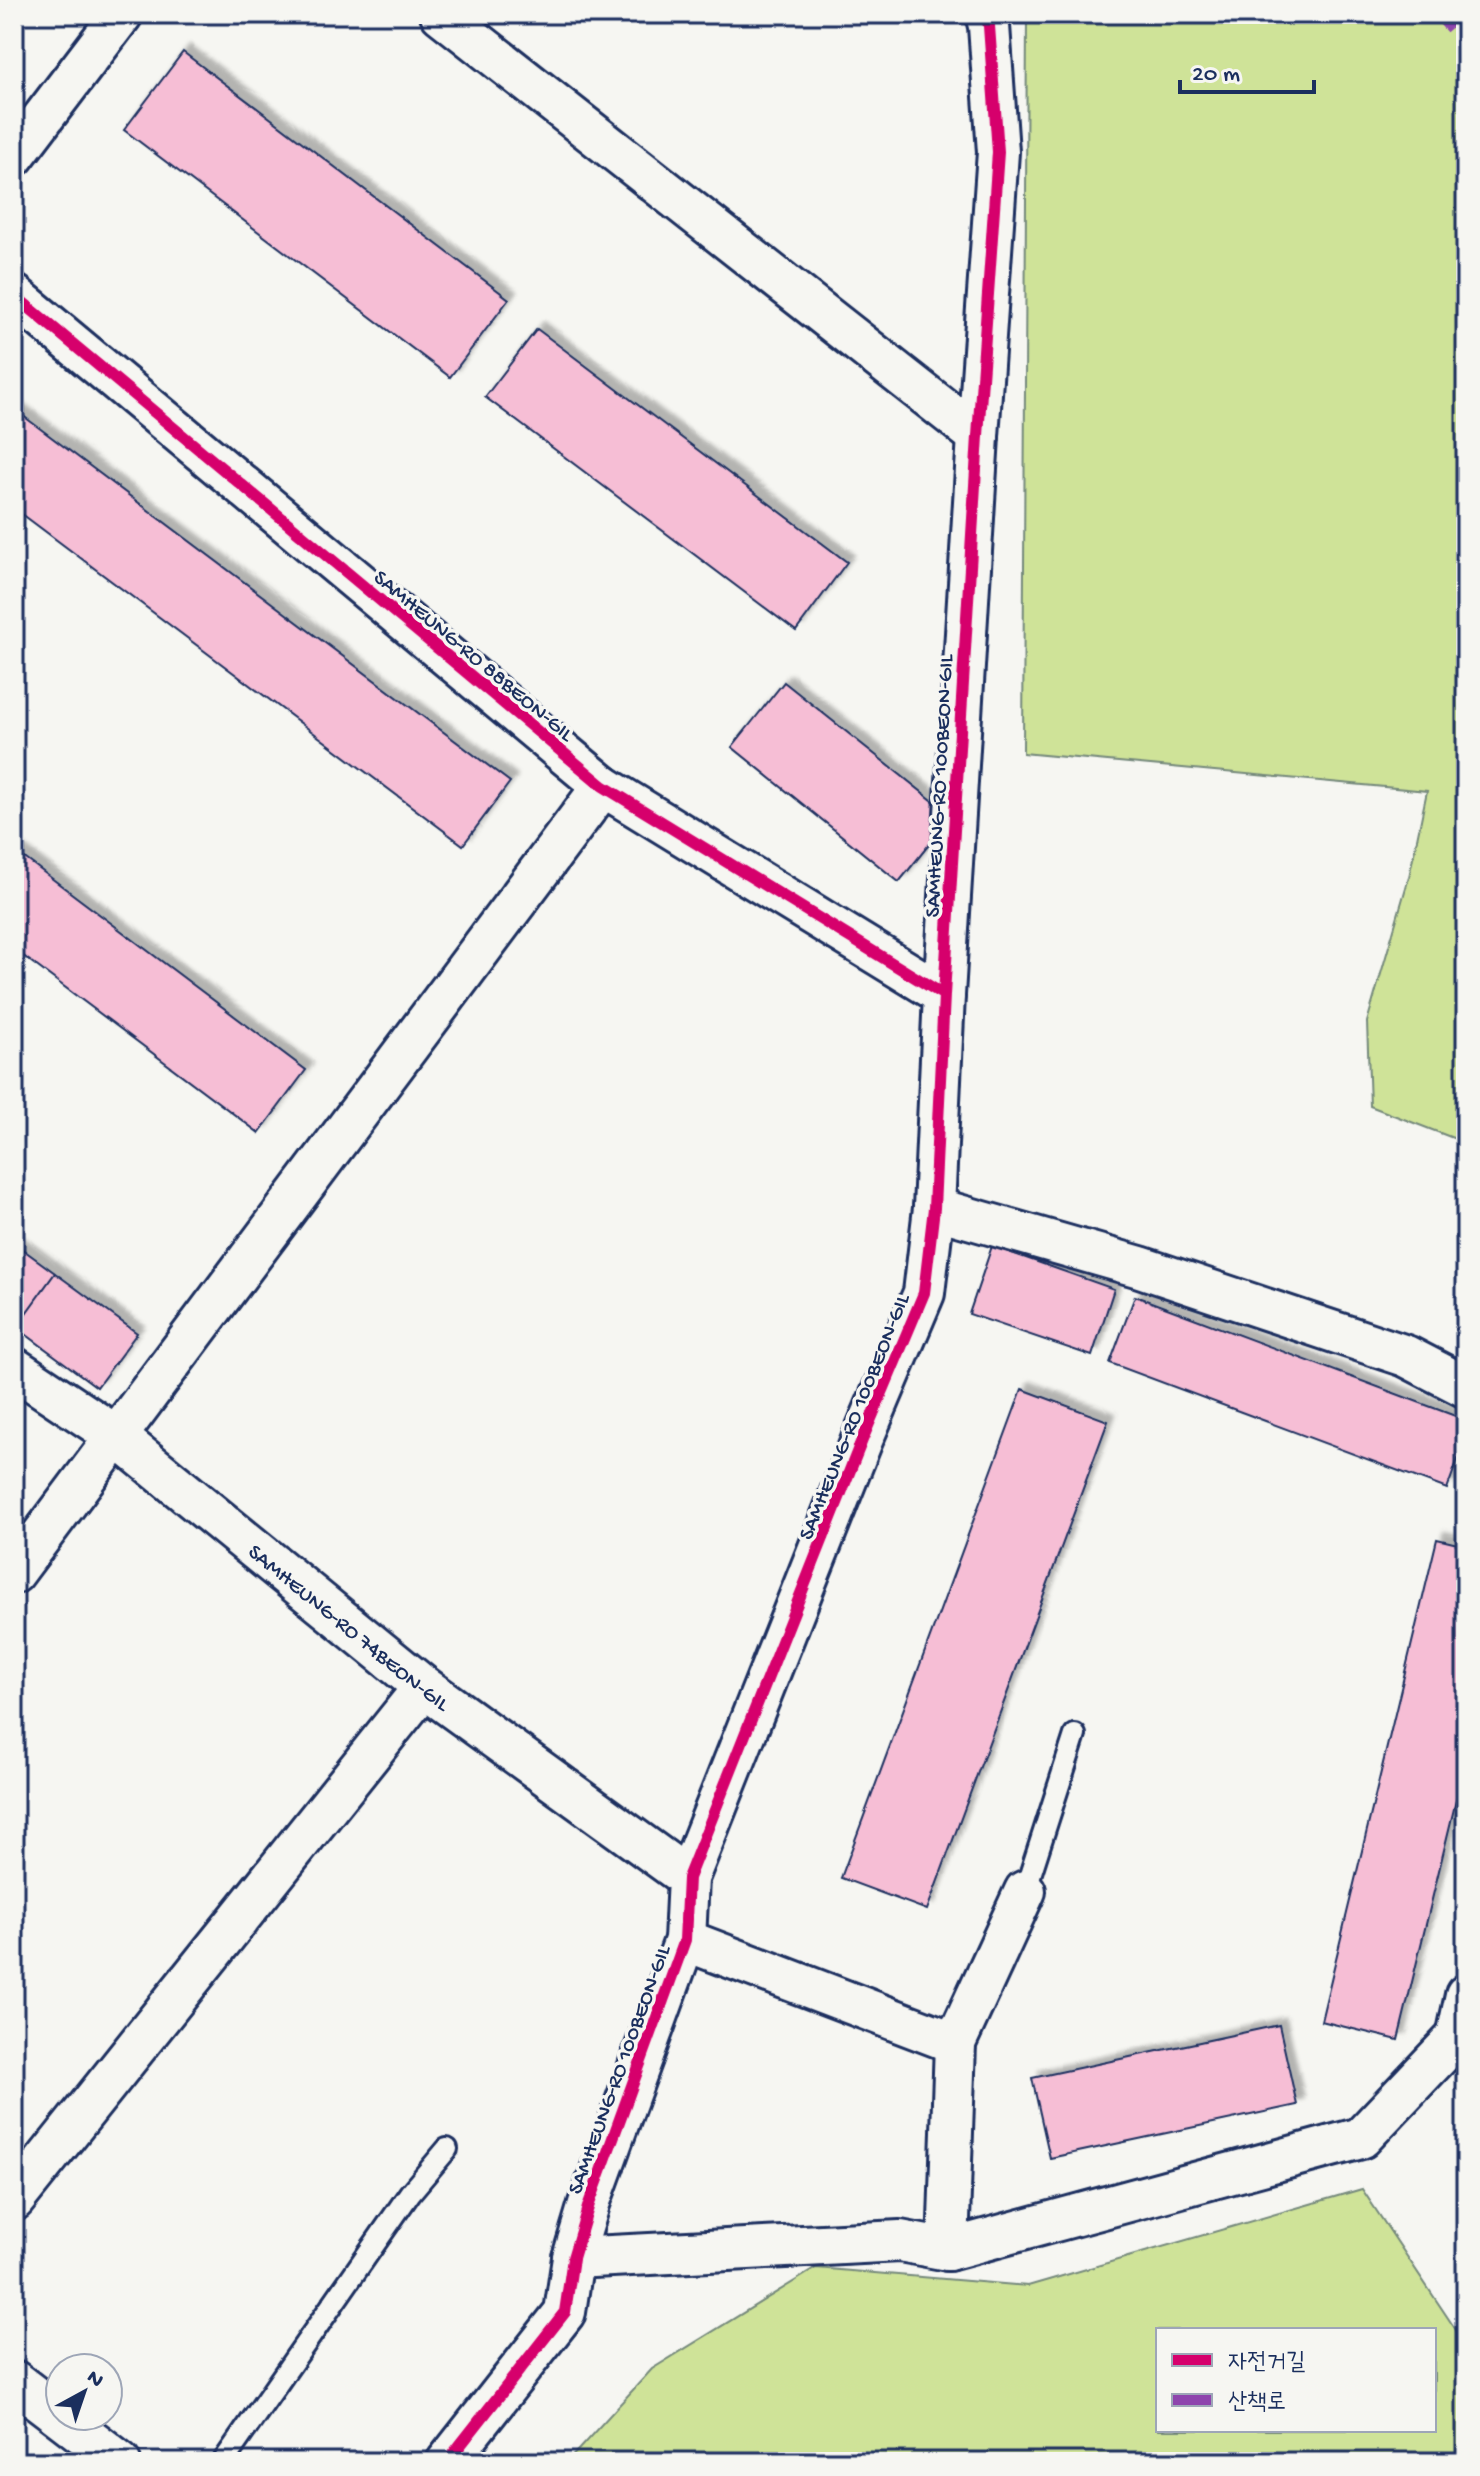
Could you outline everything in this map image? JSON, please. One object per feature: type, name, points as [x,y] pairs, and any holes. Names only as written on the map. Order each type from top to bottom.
[{"type":"street","points":[[14,156],[122,14]]},
{"type":"street","points":[[441,14],[978,436]]},
{"type":"street","name":"SAMHEUNG-RO 100BEON-GIL","points":[[447,2462],[565,2312],[573,2258],[589,2204],[685,1940],[688,1878],[862,1440],[924,1293],[934,1208],[944,995],[998,152],[986,14]]},
{"type":"street","name":"SAMHEUNG-RO 88BEON-GIL","points":[[14,295],[603,786],[944,995]]},
{"type":"street","points":[[14,1573],[603,786]]},
{"type":"street","points":[[934,1208],[1140,1267],[1362,1341],[1406,1356],[1466,1387]]},
{"type":"street","name":"SAMHEUNG-RO 74BEON-GIL","points":[[14,1368],[116,1436],[424,1687],[688,1878]]},
{"type":"street","points":[[14,2200],[424,1687]]},
{"type":"street","points":[[948,2250],[955,2043],[1025,1891]]},
{"type":"street","points":[[685,1940],[955,2043]]},
{"type":"street","points":[[573,2258],[900,2241],[948,2250],[1361,2138],[1457,2037],[1466,1995]]},
{"type":"street","points":[[14,2381],[120,2462]]},
{"type":"lane","points":[[1025,1891],[1075,1735]]},
{"type":"lane","points":[[223,2462],[410,2193],[447,2149]]},
{"type":"green space","points":[[1027,14],[1466,14],[1466,1143],[1370,1106],[1367,1022],[1409,877],[1427,791],[1023,753]]},
{"type":"green space","points":[[1362,2189],[1466,2345],[1466,2462],[567,2462],[652,2369],[816,2268],[1028,2286]]},
{"type":"building","points":[[183,52],[509,299],[450,377],[124,130]]},
{"type":"building","points":[[537,329],[847,562],[796,631],[485,397]]},
{"type":"building","points":[[14,409],[510,782],[463,845],[14,508]]},
{"type":"building","points":[[784,682],[952,816],[899,882],[732,747]]},
{"type":"building","points":[[14,850],[306,1070],[259,1133],[14,949]]},
{"type":"building","points":[[14,1243],[55,1273],[16,1327],[14,1326]]},
{"type":"building","points":[[992,1246],[1114,1289],[1092,1356],[969,1314]]},
{"type":"building","points":[[55,1273],[137,1333],[97,1387],[16,1327]]},
{"type":"building","points":[[1135,1296],[1466,1420],[1466,1437],[1447,1489],[1110,1363]]},
{"type":"building","points":[[1022,1389],[1108,1421],[927,1910],[841,1878]]},
{"type":"building","points":[[1437,1539],[1466,1546],[1466,1759],[1398,2040],[1321,2021]]},
{"type":"building","points":[[1279,2025],[1297,2105],[1050,2158],[1032,2078]]},
{"type":"marked path","points":[[1437,14],[1466,47]]},
{"type":"cycle path","points":[[447,2462],[565,2312],[573,2258],[589,2204],[685,1940],[688,1878],[862,1440],[924,1293],[934,1208],[944,995],[998,152],[986,14]]},
{"type":"cycle path","points":[[14,295],[603,786],[944,995]]}]
